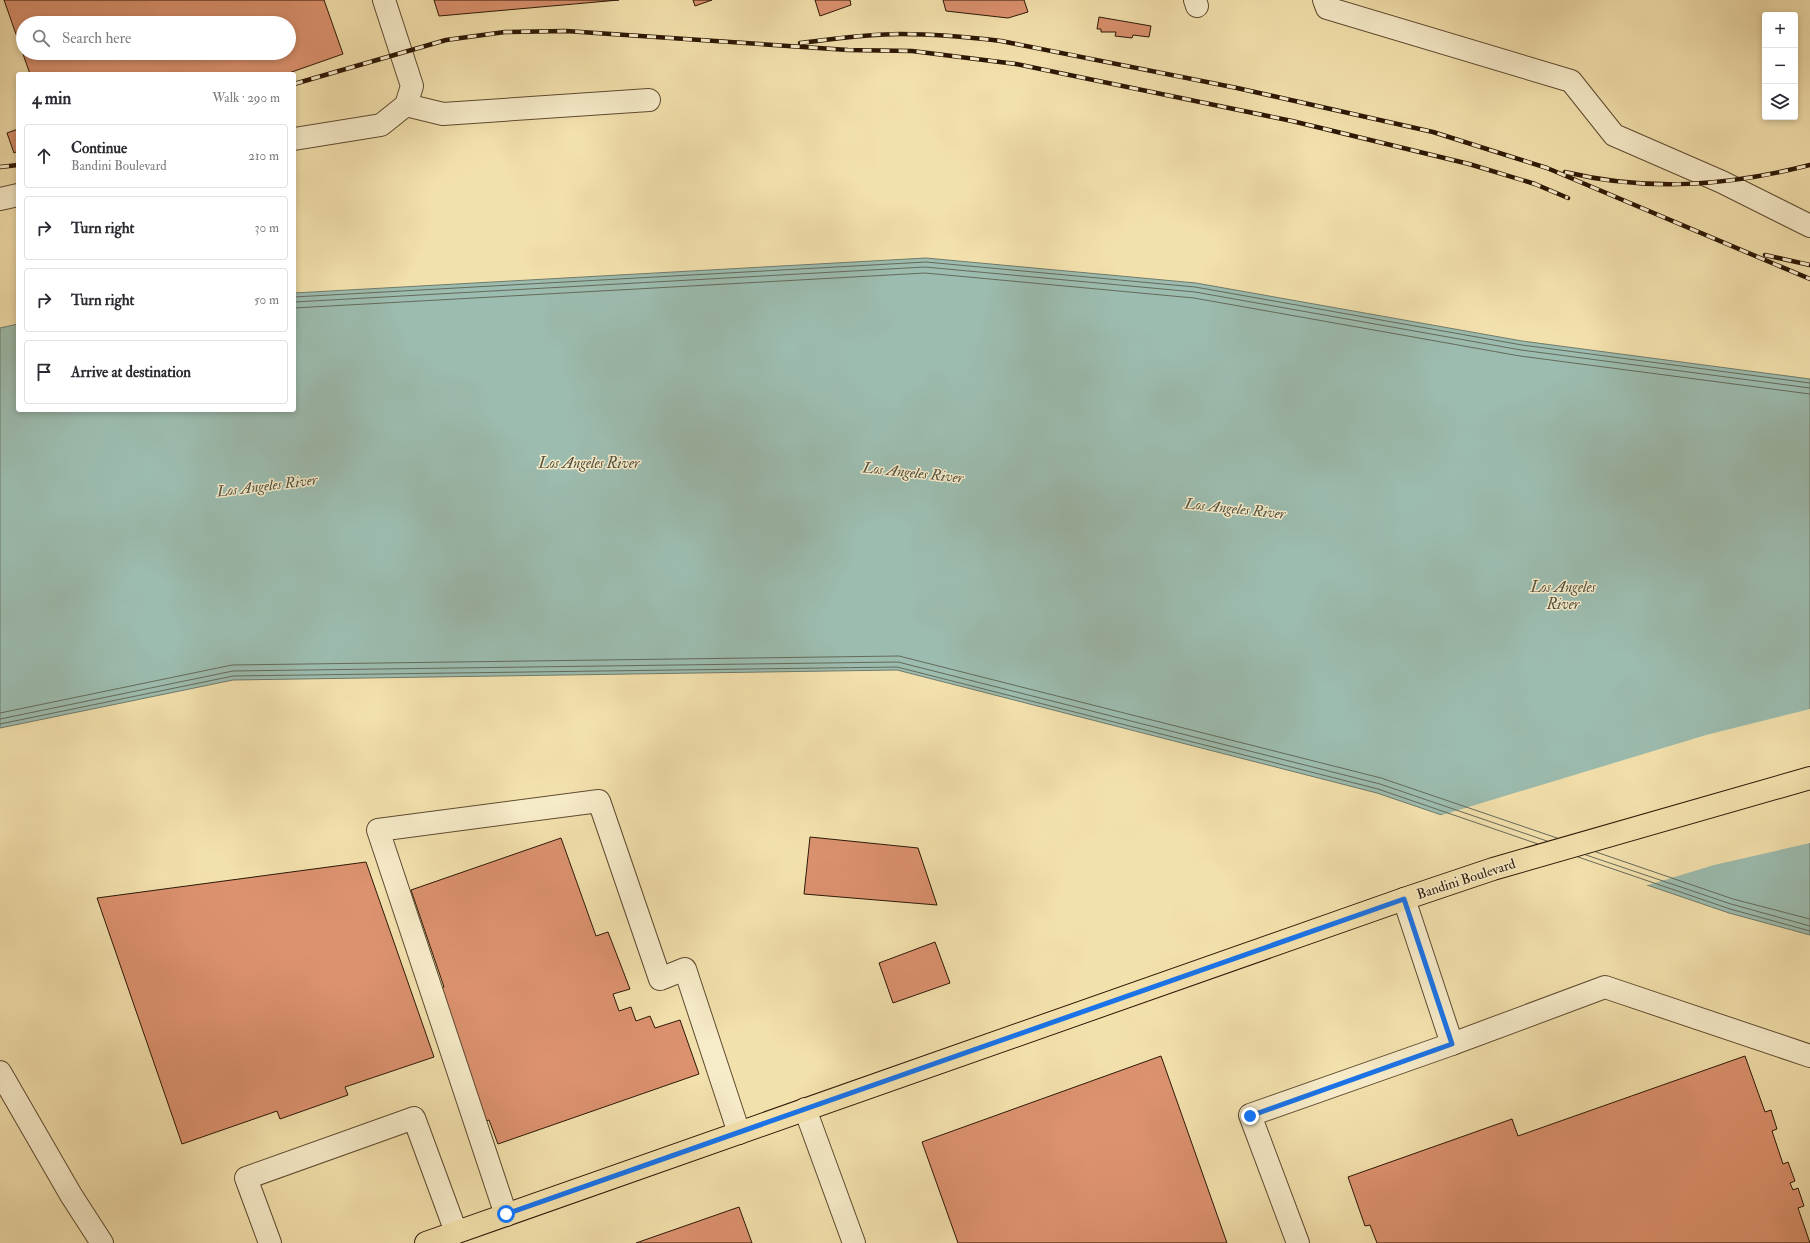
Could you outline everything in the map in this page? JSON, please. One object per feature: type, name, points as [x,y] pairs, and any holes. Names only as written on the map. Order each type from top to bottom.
[{"type":"main road","name":"Bandini Boulevard","points":[[426,1243],[1492,869],[1810,778]]},
{"type":"lane","points":[[296,138],[381,125],[406,105],[412,86],[384,0]]},
{"type":"lane","points":[[1324,0],[1327,8],[1571,81],[1614,135],[1722,182],[1810,226]]},
{"type":"lane","points":[[406,105],[443,114],[649,100]]},
{"type":"lane","points":[[0,199],[16,195]]},
{"type":"lane","points":[[506,1214],[378,830],[599,801],[660,979],[685,969],[739,1133]]},
{"type":"lane","points":[[1404,899],[1452,1044]]},
{"type":"lane","points":[[1298,1243],[1250,1116],[1452,1044],[1605,987],[1810,1056]]},
{"type":"lane","points":[[0,1072],[71,1195],[102,1243]]},
{"type":"lane","points":[[805,1109],[854,1243]]},
{"type":"lane","points":[[270,1243],[246,1178],[414,1118],[456,1232]]},
{"type":"water","name":"Los Angeles River","points":[[926,258],[1196,283],[1522,341],[1810,379],[1810,935],[1729,913],[1377,793],[897,670],[233,680],[0,728],[0,328],[16,324],[16,412],[296,412],[296,293]]},
{"type":"pier","points":[[1810,709],[1810,843],[1714,865],[1645,886],[1439,816],[1706,735]]},
{"type":"building","points":[[4,0],[324,0],[343,54],[292,72],[29,72],[25,60],[296,60],[296,16],[16,16],[16,34]]},
{"type":"building","points":[[434,0],[619,0],[439,16]]},
{"type":"building","points":[[693,0],[712,0],[695,6]]},
{"type":"building","points":[[815,0],[850,0],[851,5],[820,16]]},
{"type":"building","points":[[943,0],[1024,0],[1028,12],[1008,18],[946,11]]},
{"type":"building","points":[[1099,17],[1151,26],[1149,37],[1133,35],[1132,38],[1115,36],[1116,32],[1101,32],[1101,29],[1097,29]]},
{"type":"building","points":[[16,130],[16,152],[14,153],[7,133]]},
{"type":"building","points":[[810,837],[918,848],[937,905],[804,894]]},
{"type":"building","points":[[561,838],[596,936],[608,932],[630,989],[613,994],[619,1011],[631,1007],[636,1021],[650,1016],[655,1028],[680,1020],[699,1074],[498,1144],[489,1120],[486,1121],[440,989],[444,987],[411,890]]},
{"type":"building","points":[[366,862],[434,1057],[345,1087],[348,1095],[280,1119],[277,1111],[182,1144],[97,898]]},
{"type":"building","points":[[935,942],[950,983],[893,1003],[879,963]]},
{"type":"building","points":[[1161,1056],[1227,1243],[958,1243],[922,1142]]},
{"type":"building","points":[[1745,1056],[1765,1112],[1771,1110],[1777,1129],[1772,1131],[1783,1164],[1788,1162],[1795,1181],[1790,1183],[1793,1190],[1798,1188],[1804,1206],[1798,1208],[1810,1243],[1377,1243],[1370,1225],[1365,1226],[1348,1177],[1512,1119],[1518,1136]]},
{"type":"building","points":[[739,1207],[752,1243],[636,1243]]},
{"type":"railway","points":[[296,83],[446,40],[505,32],[566,31],[848,50],[912,51],[1016,64],[1292,121],[1469,164],[1535,184],[1568,198]]},
{"type":"railway","points":[[800,43],[837,38],[888,34],[951,36],[1001,41],[1237,88],[1433,132],[1547,168],[1810,279]]},
{"type":"railway","points":[[0,167],[16,165]]},
{"type":"railway","points":[[1565,172],[1627,182],[1688,184],[1749,178],[1810,165]]},
{"type":"railway","points":[[1765,255],[1810,265]]},
{"type":"route","points":[[506,1214],[1404,899],[1452,1044],[1250,1116]]}]
